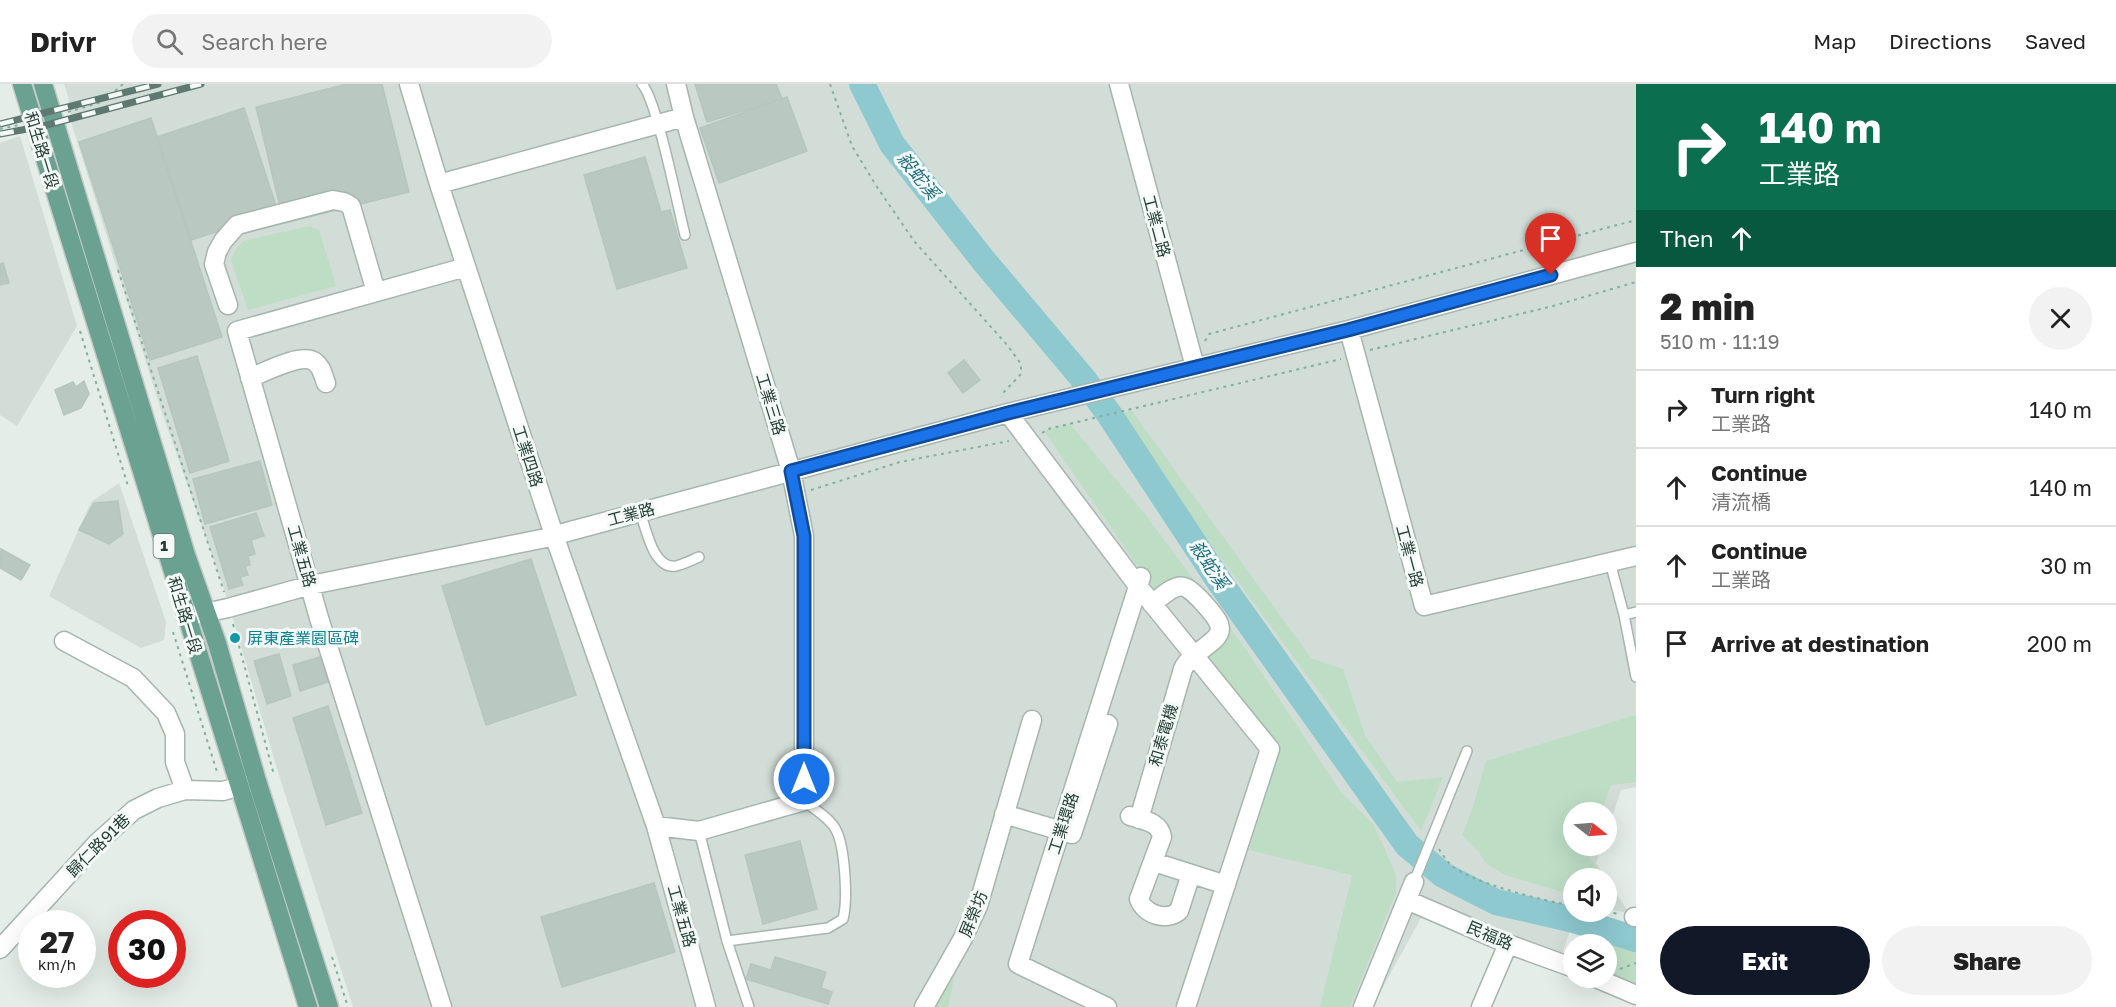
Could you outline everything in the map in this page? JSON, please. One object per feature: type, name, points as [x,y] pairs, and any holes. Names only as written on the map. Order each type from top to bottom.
[{"type":"main road","name":"和生路一段","points":[[22,84],[186,617],[257,782],[308,1007]]},
{"type":"main road","name":"和生路一段","points":[[43,84],[204,612],[217,643],[257,782],[329,1007]]},
{"type":"street","name":"工業四路","points":[[409,84],[439,184],[554,535],[656,826]]},
{"type":"street","name":"工業三路","points":[[676,84],[791,471],[804,536],[804,801]]},
{"type":"street","name":"工業二路","points":[[1119,84],[1200,366]]},
{"type":"street","points":[[439,184],[684,117]]},
{"type":"street","points":[[228,305],[214,264],[220,247],[237,225],[333,200],[351,206],[376,292]]},
{"type":"street","points":[[1200,366],[1348,330],[1636,252]]},
{"type":"street","name":"工業五路","points":[[442,1007],[319,618],[237,331],[466,267]]},
{"type":"street","name":"工業一路","points":[[1348,330],[1424,606],[1636,556]]},
{"type":"street","points":[[250,378],[298,359],[309,358],[321,368],[326,383]]},
{"type":"street","name":"工業路","points":[[186,617],[311,585],[554,535],[1008,413],[1200,366]]},
{"type":"street","points":[[1008,413],[1140,579],[1152,604],[1270,749],[1186,1007]]},
{"type":"street","name":"工業環路","points":[[1107,1007],[1018,964],[1140,579]]},
{"type":"street","points":[[1152,604],[1176,587],[1184,587],[1196,595],[1219,624],[1220,631],[1194,655]]},
{"type":"street","points":[[64,640],[133,678],[166,713],[175,734],[175,762],[185,790]]},
{"type":"street","name":"和泰電機","points":[[1191,874],[1179,911],[1175,914],[1164,916],[1149,912],[1141,906],[1139,899],[1161,844],[1161,830],[1156,825],[1134,817],[1183,669],[1186,662],[1194,655]]},
{"type":"street","name":"屏榮坊","points":[[924,1007],[962,940],[978,906],[1032,720]]},
{"type":"street","points":[[1005,814],[1072,834],[1108,724]]},
{"type":"street","name":"歸仁路91巷","points":[[0,950],[97,843],[134,810],[158,798],[185,790],[223,791],[257,782]]},
{"type":"street","points":[[656,826],[699,831],[804,801]]},
{"type":"street","name":"工業五路","points":[[656,826],[706,1007]]},
{"type":"street","points":[[1154,862],[1226,885]]},
{"type":"street","points":[[1363,1007],[1414,882]]},
{"type":"street","name":"民福路","points":[[1407,900],[1508,944],[1563,964]]},
{"type":"street","points":[[1481,1007],[1508,944]]},
{"type":"street","points":[[1617,987],[1636,995]]},
{"type":"lane","points":[[642,84],[648,94],[657,123],[685,235]]},
{"type":"lane","points":[[640,512],[653,551],[659,560],[667,565],[675,566],[699,557]]},
{"type":"lane","points":[[1610,562],[1624,615],[1636,677]]},
{"type":"lane","points":[[1624,615],[1636,612]]},
{"type":"lane","points":[[1414,882],[1467,751]]},
{"type":"lane","points":[[727,941],[828,928],[843,920],[846,906],[844,871],[837,831],[831,822],[804,801]]},
{"type":"lane","points":[[699,831],[727,941],[749,1007]]},
{"type":"path","points":[[830,84],[852,147],[877,187],[914,241],[1008,346],[1021,364],[1021,374],[1003,393],[1002,401],[1008,413]]},
{"type":"path","points":[[67,106],[69,111]]},
{"type":"path","points":[[1210,390],[1200,366],[1202,351],[1209,334],[1636,220]]},
{"type":"path","points":[[117,269],[228,608],[257,782]]},
{"type":"path","points":[[794,489],[809,491],[900,462],[1006,441],[1015,441],[1027,447],[1033,446],[1048,429],[1355,355],[1383,345],[1553,306],[1636,282]]},
{"type":"path","points":[[1431,838],[1451,865],[1464,873],[1521,894],[1563,904]]},
{"type":"path","points":[[330,954],[348,1007]]},
{"type":"path","points":[[1617,971],[1636,963]]},
{"type":"shaded area","points":[[64,84],[1636,84],[1636,787],[1621,790],[1617,802],[1563,802],[1563,856],[1598,856],[1596,863],[1599,868],[1563,868],[1563,922],[1573,922],[1569,934],[1563,934],[1563,951],[1559,962],[1421,918],[1372,1007],[353,1007],[278,772],[225,592],[160,407],[72,125]]},
{"type":"shaded area","points":[[20,136],[77,326],[17,426],[0,415],[0,143]]},
{"type":"shaded area","points":[[119,483],[166,622],[164,640],[141,648],[49,596],[91,502]]},
{"type":"shaded area","points":[[1617,895],[1629,913],[1617,911]]},
{"type":"green space","points":[[310,226],[319,230],[336,286],[248,310],[231,260],[235,251],[243,241]]},
{"type":"green space","points":[[1132,411],[1311,658],[1343,669],[1365,735],[1397,782],[1443,777],[1421,831],[1116,415]]},
{"type":"green space","points":[[1070,424],[1148,518],[1247,651],[1340,791],[1374,825],[1396,875],[1396,892],[1350,1007],[1320,1007],[1352,875],[1249,850],[1277,760],[1278,753],[1274,741],[1201,649],[1220,631],[1185,587],[1160,598],[1044,431]]},
{"type":"green space","points":[[1636,715],[1636,782],[1611,785],[1605,802],[1563,802],[1563,856],[1588,856],[1597,868],[1563,868],[1563,892],[1508,876],[1486,864],[1479,852],[1462,835],[1486,761]]},
{"type":"green space","points":[[1596,924],[1636,931],[1636,997],[1617,985],[1617,934],[1592,934]]},
{"type":"green space","points":[[962,940],[948,1007],[924,1007]]},
{"type":"building","points":[[347,84],[382,84],[409,192],[284,223],[256,107]]},
{"type":"building","points":[[695,84],[776,84],[782,99],[707,122]]},
{"type":"building","points":[[787,97],[807,151],[719,183],[700,128]]},
{"type":"building","points":[[244,108],[278,212],[191,240],[157,137]]},
{"type":"building","points":[[151,118],[222,337],[150,360],[79,142]]},
{"type":"building","points":[[645,157],[661,212],[670,210],[687,268],[617,289],[584,175]]},
{"type":"building","points":[[3,263],[9,283],[0,285],[0,264]]},
{"type":"building","points":[[197,356],[229,461],[190,473],[158,368]]},
{"type":"building","points":[[964,360],[980,380],[963,393],[948,373]]},
{"type":"building","points":[[84,381],[89,394],[81,408],[64,415],[55,390],[73,382],[76,387]]},
{"type":"building","points":[[260,461],[272,505],[205,524],[193,479]]},
{"type":"building","points":[[118,501],[123,534],[109,544],[79,530],[94,503]]},
{"type":"building","points":[[256,513],[264,536],[251,540],[255,554],[248,556],[250,565],[245,566],[248,575],[240,577],[243,585],[229,589],[210,527]]},
{"type":"building","points":[[1,549],[30,565],[21,580],[0,568]]},
{"type":"building","points":[[531,559],[576,695],[486,725],[442,586]]},
{"type":"building","points":[[279,654],[291,696],[267,704],[254,661]]},
{"type":"building","points":[[320,657],[328,682],[300,691],[293,665]]},
{"type":"building","points":[[328,706],[362,813],[326,825],[293,718]]},
{"type":"building","points":[[800,841],[817,909],[763,924],[745,855]]},
{"type":"building","points":[[654,883],[675,952],[562,987],[541,917]]},
{"type":"building","points":[[775,957],[826,972],[821,988],[832,992],[828,1004],[746,979],[751,964],[771,970]]},
{"type":"waterway","name":"殺蛇溪","points":[[862,84],[892,144],[983,260],[1085,381],[1219,581],[1407,845],[1443,875],[1496,902],[1574,920],[1636,939]]},
{"type":"railway","points":[[0,124],[158,84]]},
{"type":"railway","points":[[0,134],[43,126],[201,84]]},
{"type":"place","name":"屏東產業園區碑","points":[[235,638]]},
{"type":"route","points":[[804,779],[804,536],[791,471],[1008,413],[1348,330],[1551,275]]}]
